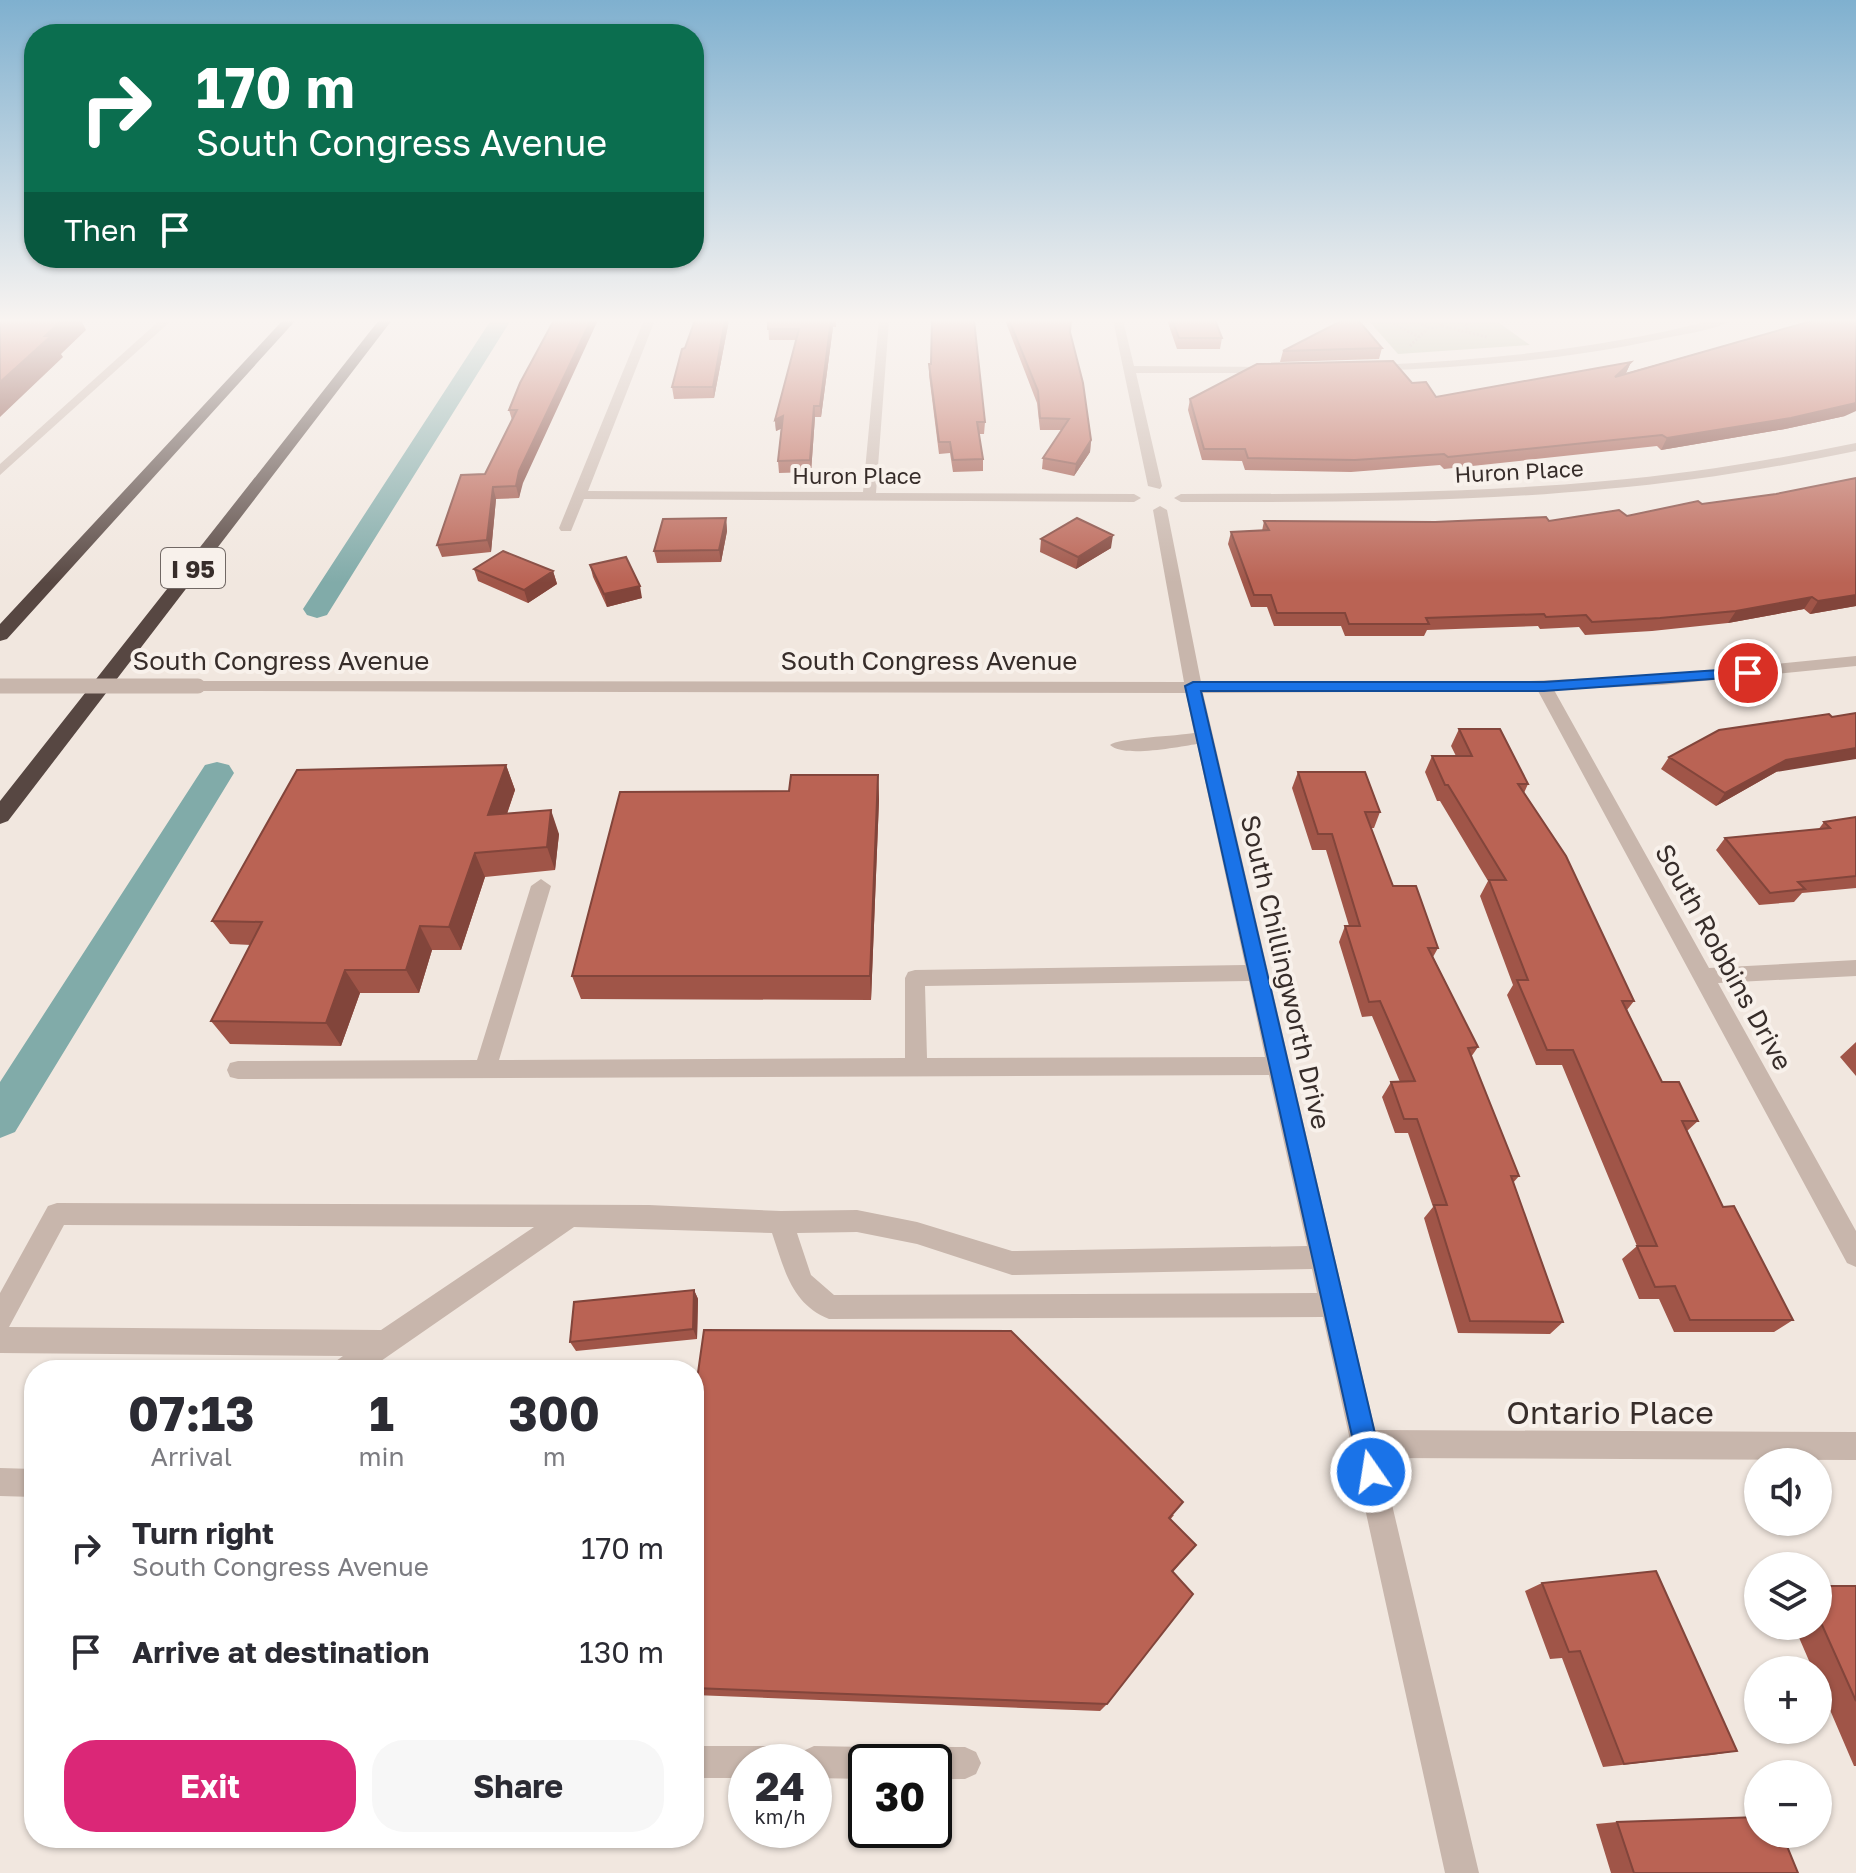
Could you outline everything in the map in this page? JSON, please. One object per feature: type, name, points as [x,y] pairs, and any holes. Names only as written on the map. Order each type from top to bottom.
[{"type":"highway","points":[[0,635],[210,407]]},
{"type":"highway","name":"I 95","points":[[0,816],[318,407]]},
{"type":"street","points":[[0,471],[70,407]]},
{"type":"street","points":[[566,528],[615,407]]},
{"type":"street","points":[[869,497],[877,407]]},
{"type":"street","points":[[1138,407],[1155,486]]},
{"type":"street","name":"Huron Place","points":[[1181,498],[1446,497],[1587,489],[1731,472],[1856,447]]},
{"type":"street","points":[[1155,486],[1173,490],[1181,498],[1175,507],[1160,510],[1142,506],[1134,498],[1138,491],[1155,486]]},
{"type":"street","name":"Huron Place","points":[[579,495],[1134,498]]},
{"type":"street","name":"South Chillingworth Drive","points":[[1160,510],[1204,737],[1462,1873]]},
{"type":"street","name":"South Congress Avenue","points":[[0,686],[1544,686],[1662,680],[1856,661]]},
{"type":"street","name":"South Robbins Drive","points":[[1544,686],[1856,1255]]},
{"type":"street","points":[[1119,745],[1163,744],[1204,737]]},
{"type":"street","points":[[485,1070],[541,886]]},
{"type":"street","points":[[1703,976],[1856,968]]},
{"type":"street","points":[[916,1068],[915,978],[1258,973]]},
{"type":"street","points":[[238,1070],[1279,1066]]},
{"type":"street","points":[[0,1318],[57,1214],[570,1216],[857,1221],[917,1233],[1012,1263],[1322,1257]]},
{"type":"street","points":[[359,1360],[570,1216]]},
{"type":"street","points":[[781,1222],[801,1283],[829,1307],[1333,1305]]},
{"type":"street","points":[[0,1340],[384,1343]]},
{"type":"street","name":"Ontario Place","points":[[1365,1444],[1856,1446]]},
{"type":"street","points":[[0,1482],[24,1483]]},
{"type":"street","points":[[704,1762],[728,1762]]},
{"type":"building","points":[[510,407],[549,407],[519,471],[516,486],[493,487],[487,540],[437,545],[461,475],[485,474],[517,410],[509,410]]},
{"type":"building","points":[[778,407],[814,407],[810,460],[778,461],[783,416],[775,420]]},
{"type":"building","points":[[935,407],[983,407],[985,422],[977,422],[983,459],[953,460],[950,442],[939,442]]},
{"type":"building","points":[[1039,407],[1086,407],[1091,440],[1076,464],[1043,458],[1069,419],[1040,418]]},
{"type":"building","points":[[1192,407],[1837,407],[1667,438],[1662,435],[1448,457],[1444,454],[1355,460],[1248,458],[1245,449],[1204,449]]},
{"type":"building","points":[[1856,478],[1856,595],[1818,601],[1812,597],[1736,611],[1660,618],[1592,622],[1586,615],[1546,617],[1544,614],[1426,618],[1429,624],[1349,624],[1345,613],[1277,613],[1271,595],[1254,595],[1231,532],[1269,530],[1264,521],[1435,522],[1546,517],[1549,521],[1619,510],[1627,516],[1698,501],[1702,504],[1776,494]]},
{"type":"building","points":[[726,518],[719,550],[654,551],[663,519]]},
{"type":"building","points":[[1077,518],[1113,535],[1078,557],[1041,539]]},
{"type":"building","points":[[503,551],[553,571],[524,590],[474,569]]},
{"type":"building","points":[[626,557],[640,586],[604,594],[590,565]]},
{"type":"building","points":[[1856,713],[1856,748],[1786,760],[1725,793],[1669,757],[1719,730]]},
{"type":"building","points":[[1459,729],[1500,729],[1528,784],[1518,784],[1566,856],[1634,1001],[1622,1001],[1662,1082],[1679,1082],[1698,1121],[1682,1121],[1723,1207],[1734,1206],[1793,1320],[1690,1320],[1675,1286],[1655,1287],[1637,1246],[1657,1246],[1573,1050],[1547,1050],[1517,980],[1528,980],[1489,880],[1506,880],[1448,785],[1445,785],[1432,756],[1472,756]]},
{"type":"building","points":[[506,765],[488,815],[551,810],[547,847],[475,853],[449,927],[420,926],[406,970],[345,970],[326,1023],[211,1021],[262,922],[212,921],[297,770]]},
{"type":"building","points":[[1298,772],[1365,772],[1380,812],[1365,812],[1393,886],[1416,886],[1438,948],[1428,948],[1478,1047],[1468,1048],[1519,1176],[1511,1176],[1563,1322],[1470,1321],[1434,1205],[1447,1205],[1417,1119],[1404,1119],[1391,1082],[1415,1081],[1380,1001],[1369,1002],[1345,926],[1360,926],[1332,834],[1318,834]]},
{"type":"building","points":[[791,775],[878,775],[870,976],[572,976],[620,792],[789,791]]},
{"type":"building","points":[[1856,817],[1856,876],[1798,882],[1805,889],[1770,893],[1725,838],[1830,828],[1824,822]]},
{"type":"building","points":[[694,1290],[693,1329],[570,1342],[574,1302]]},
{"type":"building","points":[[704,1330],[1011,1331],[1183,1502],[1169,1518],[1196,1545],[1172,1571],[1193,1594],[1107,1704],[704,1688],[704,1360],[700,1360]]},
{"type":"building","points":[[1656,1571],[1737,1751],[1624,1764],[1580,1651],[1569,1652],[1542,1583]]},
{"type":"building","points":[[1832,1586],[1856,1586],[1856,1701],[1829,1640],[1832,1640]]},
{"type":"building","points":[[1744,1817],[1744,1848],[1788,1848],[1798,1873],[1634,1873],[1617,1822]]},
{"type":"waterway","points":[[317,609],[445,407]]},
{"type":"waterway","points":[[0,1119],[217,773]]},
{"type":"route","points":[[1371,1472],[1193,686],[1482,688],[1748,673]]}]
